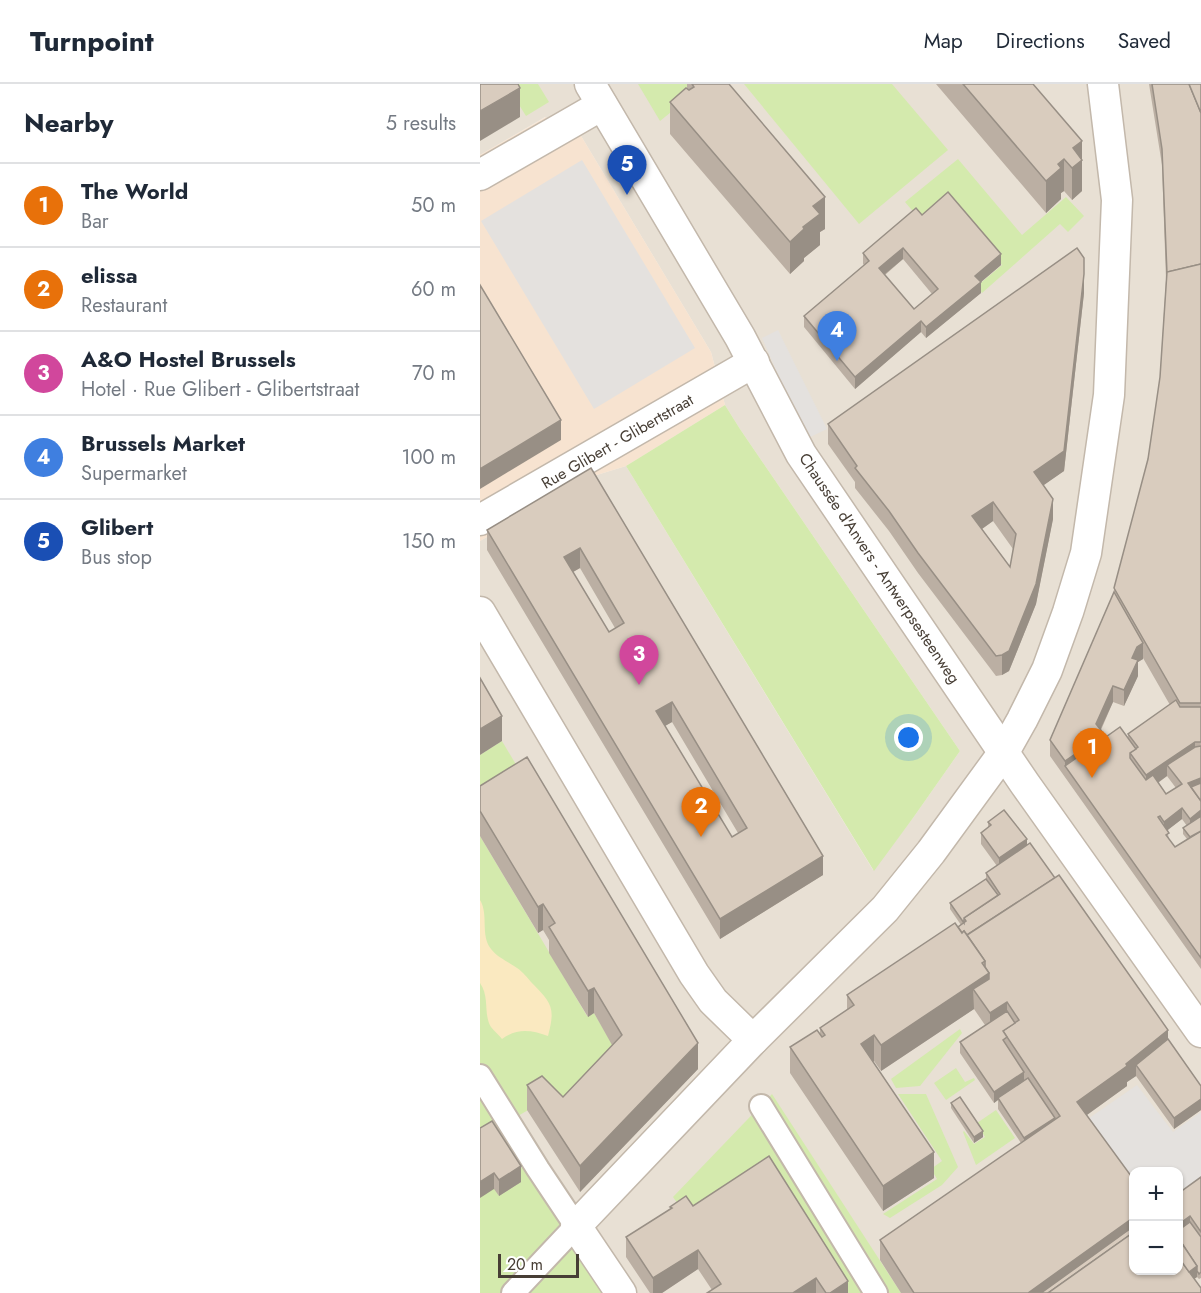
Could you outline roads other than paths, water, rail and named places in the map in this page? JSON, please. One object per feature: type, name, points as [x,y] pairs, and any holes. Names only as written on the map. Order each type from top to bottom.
[{"type":"street","points":[[513,1293],[753,1040],[885,909],[931,852],[1004,752],[1047,670],[1086,553],[1109,395],[1117,200],[1103,84]]},
{"type":"street","points":[[480,175],[596,94]]},
{"type":"street","name":"Chaussée d'Anvers - Antwerpsesteenweg","points":[[596,94],[754,362],[801,454],[1004,752],[1201,1032]]},
{"type":"street","name":"Rue Glibert - Glibertstraat","points":[[480,520],[754,362]]},
{"type":"street","points":[[480,612],[694,974],[713,1001],[753,1040]]},
{"type":"street","points":[[480,1078],[621,1293]]},
{"type":"street","points":[[761,1106],[876,1293]]},
{"type":"place","name":"Glibert","points":[[627,195]]},
{"type":"place","name":"Brussels Market","points":[[837,361]]},
{"type":"place","name":"A&O Hostel Brussels","points":[[639,685]]},
{"type":"place","name":"The World","points":[[1092,778]]},
{"type":"place","name":"elissa","points":[[701,837]]}]
